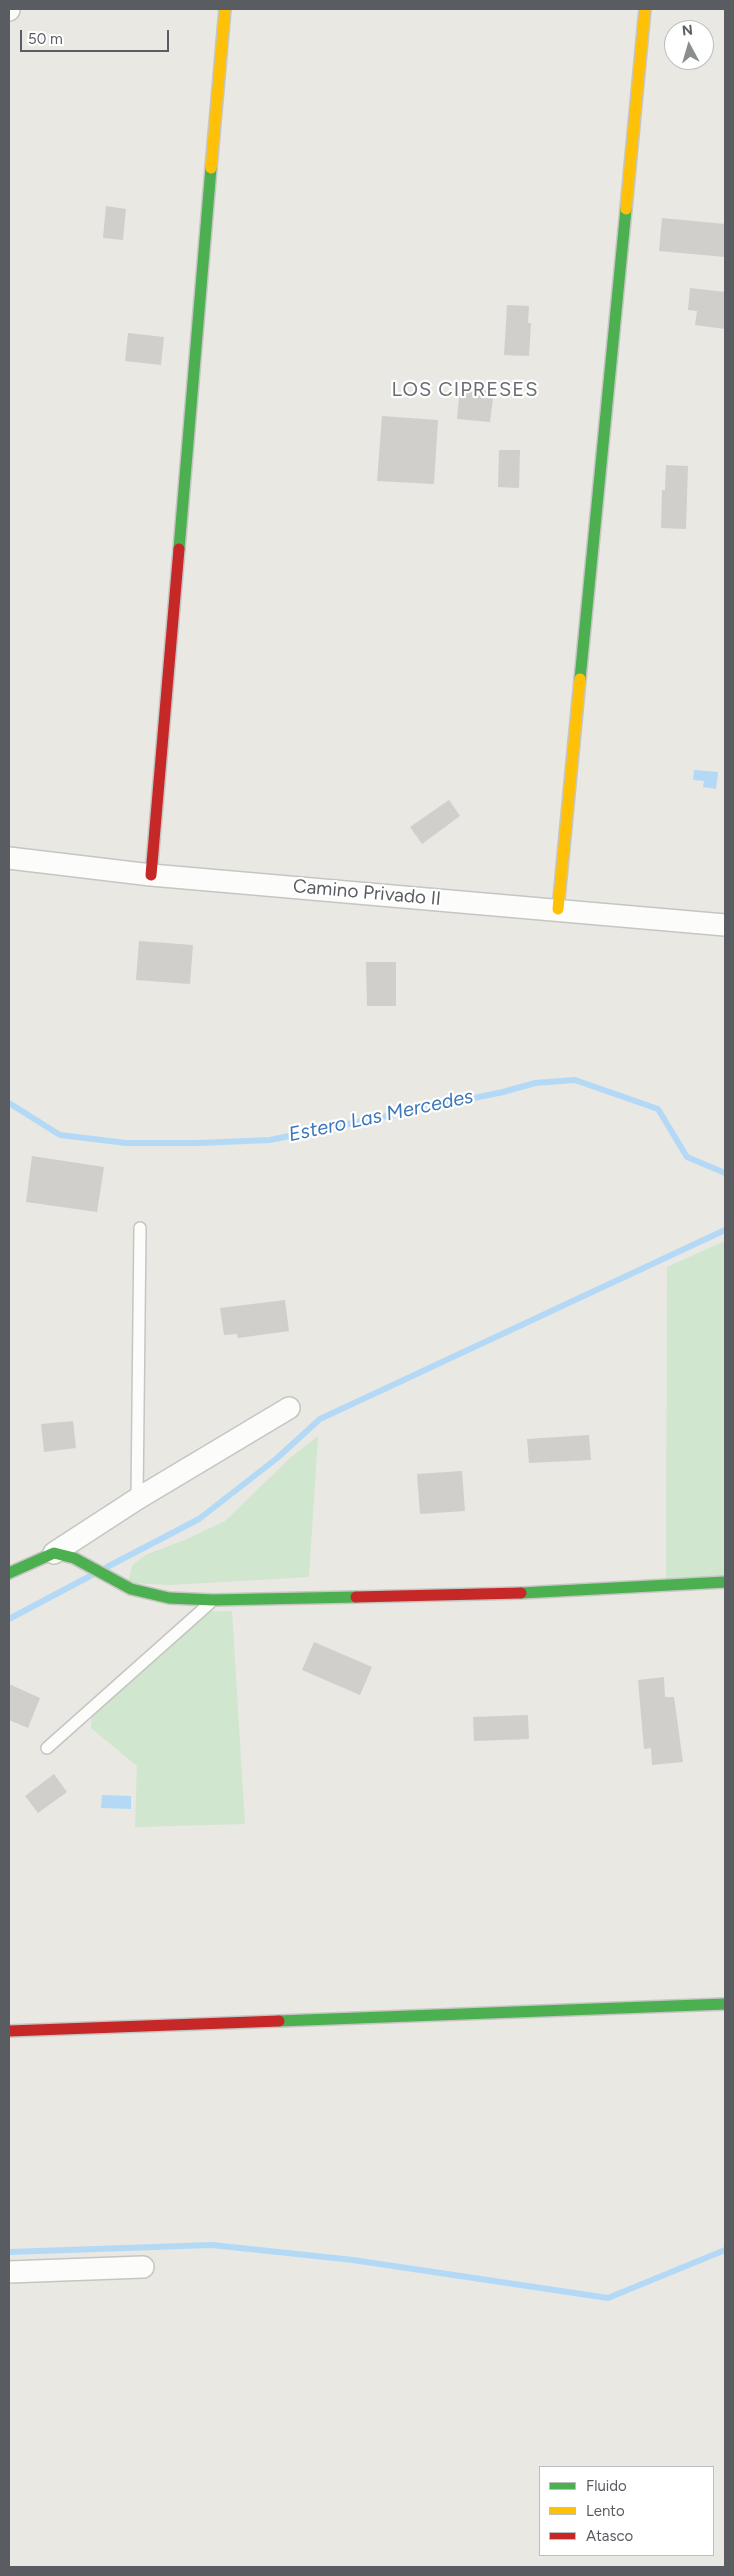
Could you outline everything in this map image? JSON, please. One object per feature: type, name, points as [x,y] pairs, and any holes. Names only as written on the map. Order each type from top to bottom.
[{"type":"street","points":[[151,875],[225,9]]},
{"type":"street","points":[[558,909],[645,9]]},
{"type":"street","name":"Camino Privado II","points":[[9,858],[151,875],[725,925]]},
{"type":"street","points":[[9,1574],[54,1553],[137,1499],[289,1408]]},
{"type":"street","points":[[54,1553],[74,1558],[130,1588],[169,1598],[213,1600],[523,1593],[725,1582]]},
{"type":"street","points":[[9,2031],[725,2004]]},
{"type":"street","points":[[9,2272],[143,2267]]},
{"type":"lane","points":[[137,1499],[140,1228]]},
{"type":"lane","points":[[47,1748],[213,1600]]},
{"type":"green space","points":[[725,1241],[725,1578],[666,1579],[667,1267]]},
{"type":"green space","points":[[318,1436],[309,1577],[170,1585],[128,1583],[132,1566],[145,1555],[187,1539],[225,1521],[290,1458]]},
{"type":"green space","points":[[232,1611],[245,1824],[135,1827],[137,1766],[91,1728],[93,1700],[194,1612]]},
{"type":"water","points":[[694,770],[718,772],[716,789],[703,787],[704,781],[693,780]]},
{"type":"water","points":[[102,1795],[131,1796],[131,1809],[101,1808]]},
{"type":"building","points":[[106,206],[126,209],[123,240],[103,238]]},
{"type":"building","points":[[662,218],[725,224],[725,257],[659,251]]},
{"type":"building","points":[[690,288],[725,292],[725,329],[695,325],[697,311],[688,310]]},
{"type":"building","points":[[507,305],[529,306],[528,323],[531,323],[529,356],[504,355]]},
{"type":"building","points":[[128,333],[164,337],[161,365],[125,361]]},
{"type":"building","points":[[460,387],[494,391],[490,422],[457,419]]},
{"type":"building","points":[[382,416],[438,420],[434,484],[377,481]]},
{"type":"building","points":[[499,450],[520,450],[519,488],[498,487]]},
{"type":"building","points":[[666,465],[688,466],[686,529],[661,528],[662,490],[665,490]]},
{"type":"building","points":[[449,800],[460,816],[422,844],[410,827]]},
{"type":"building","points":[[139,941],[193,945],[190,984],[136,980]]},
{"type":"building","points":[[366,962],[396,962],[396,1006],[367,1006]]},
{"type":"building","points":[[32,1156],[104,1167],[97,1212],[26,1202]]},
{"type":"building","points":[[285,1300],[289,1331],[238,1338],[237,1334],[224,1335],[220,1308]]},
{"type":"building","points":[[73,1421],[76,1448],[44,1452],[41,1424]]},
{"type":"building","points":[[589,1435],[591,1460],[529,1463],[527,1439]]},
{"type":"building","points":[[462,1471],[465,1511],[420,1514],[417,1474]]},
{"type":"building","points":[[314,1642],[372,1667],[360,1695],[302,1670]]},
{"type":"building","points":[[664,1677],[665,1697],[674,1697],[683,1762],[652,1765],[651,1748],[644,1749],[638,1680]]},
{"type":"building","points":[[9,1684],[40,1698],[28,1728],[9,1720]]},
{"type":"building","points":[[528,1715],[529,1739],[474,1741],[473,1717]]},
{"type":"building","points":[[54,1774],[67,1792],[38,1813],[25,1796]]},
{"type":"waterway","name":"Estero Las Mercedes","points":[[9,1103],[60,1135],[126,1143],[199,1143],[270,1140],[503,1092],[535,1083],[575,1080],[658,1109],[687,1157],[725,1173]]},
{"type":"waterway","points":[[107,1567],[199,1519],[276,1459],[320,1419],[725,1230]]},
{"type":"waterway","points":[[9,1619],[92,1575]]},
{"type":"waterway","points":[[9,2252],[212,2245],[353,2260],[608,2298],[725,2250]]},
{"type":"traffic: fast","points":[[179,549],[211,168]]},
{"type":"traffic: fast","points":[[580,679],[626,209]]},
{"type":"traffic: fast","points":[[9,1573],[54,1553],[74,1558],[131,1589],[169,1598],[213,1600],[356,1597]]},
{"type":"traffic: fast","points":[[521,1593],[725,1582]]},
{"type":"traffic: fast","points":[[279,2021],[725,2004]]},
{"type":"traffic: slow","points":[[211,168],[225,9]]},
{"type":"traffic: slow","points":[[626,209],[645,9]]},
{"type":"traffic: slow","points":[[558,909],[580,679]]},
{"type":"traffic: jam","points":[[151,875],[179,549]]},
{"type":"traffic: jam","points":[[356,1597],[521,1593]]},
{"type":"traffic: jam","points":[[9,2031],[279,2021]]},
{"type":"district","name":"LOS CIPRESES","points":[[465,390]]}]
